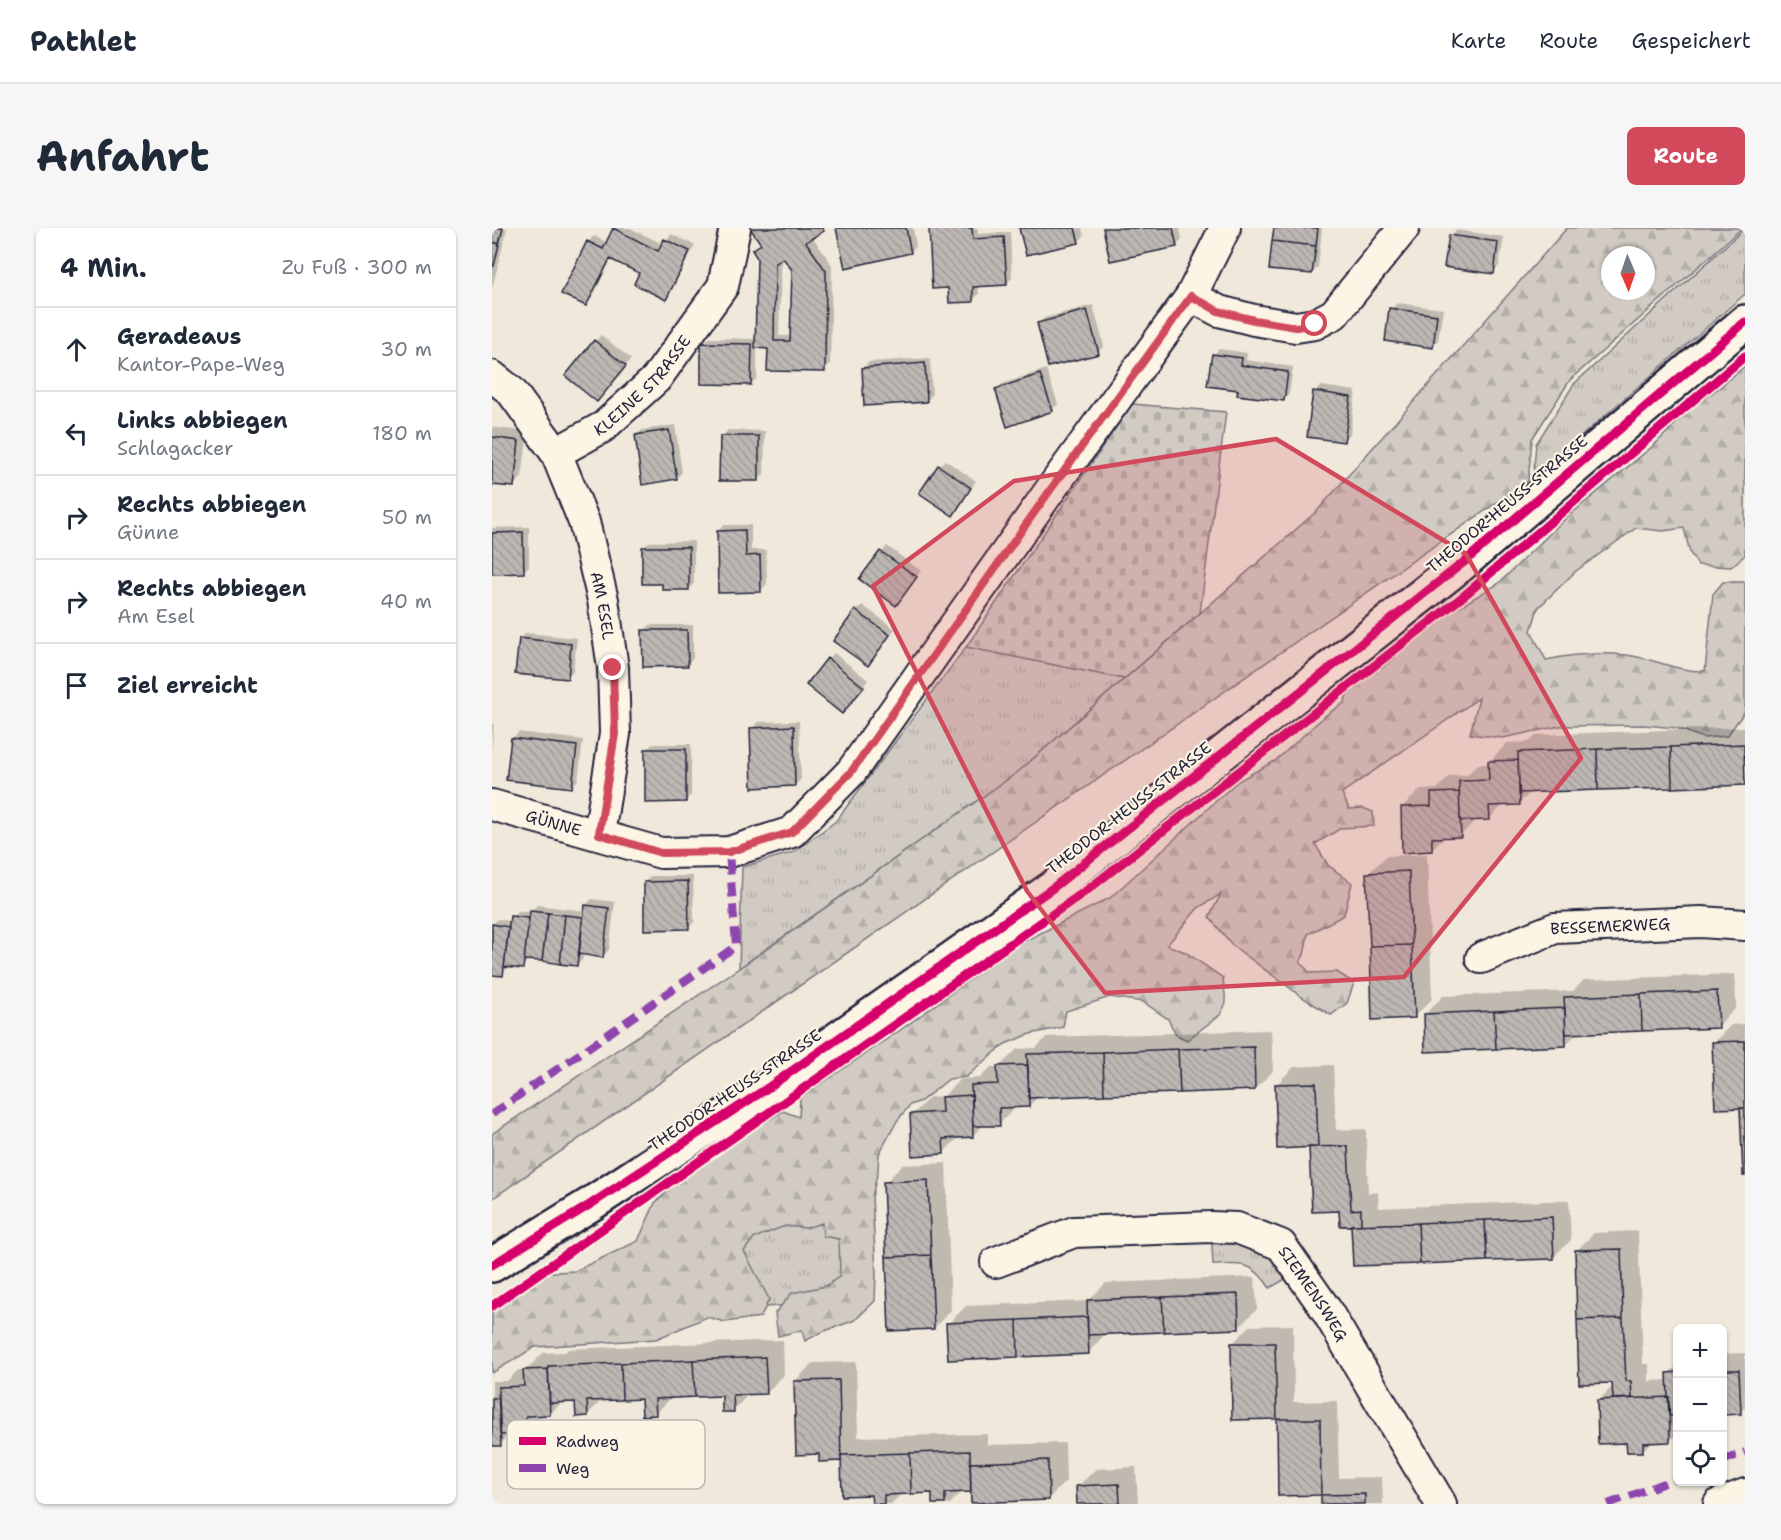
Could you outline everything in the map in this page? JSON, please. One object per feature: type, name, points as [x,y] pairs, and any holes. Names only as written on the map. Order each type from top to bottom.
[{"type":"street","name":"KLEINE STRASSE","points":[[556,453],[603,427],[656,379],[723,286],[735,228]]},
{"type":"street","points":[[1225,228],[1191,296],[1218,311],[1296,327],[1315,324],[1334,314],[1404,228]]},
{"type":"street","name":"GÜNNE","points":[[492,805],[661,853],[729,852],[792,832],[851,772],[1191,296]]},
{"type":"street","name":"THEODOR-HEUSS-STRASSE","points":[[492,1265],[591,1204],[770,1087],[1054,887],[1464,562],[1745,322]]},
{"type":"street","points":[[498,391],[556,453]]},
{"type":"street","name":"AM ESEL","points":[[556,453],[584,522],[603,600],[613,668],[615,734],[599,834]]},
{"type":"street","name":"BESSEMERWEG","points":[[1481,958],[1555,928],[1701,922],[1745,925]]},
{"type":"street","name":"SIEMENSWEG","points":[[996,1262],[1074,1232],[1237,1228],[1281,1245],[1325,1308],[1441,1504]]},
{"type":"street","points":[[1719,1504],[1745,1494]]},
{"type":"highlighted area","points":[[1276,439],[1466,554],[1581,758],[1404,977],[1105,993],[1027,891],[873,586],[1014,481]]},
{"type":"green space","points":[[1567,228],[1742,228],[1570,380],[1532,439],[1528,481],[492,1199],[492,1134],[757,956],[1018,772],[1317,511]]},
{"type":"green space","points":[[1745,228],[1745,294],[1533,478],[1536,444],[1574,384]]},
{"type":"green space","points":[[1745,366],[1745,555],[1731,567],[1698,565],[1690,553],[1684,528],[1663,531],[1636,528],[1576,571],[1538,608],[1531,631],[1546,660],[1586,654],[1616,654],[1695,671],[1705,671],[1713,594],[1723,582],[1745,582],[1745,711],[1727,736],[1703,738],[1677,728],[1644,725],[1560,726],[1503,738],[1470,734],[1479,698],[1342,793],[1349,809],[1363,808],[1373,812],[1374,826],[1341,828],[1315,844],[1328,865],[1352,883],[1344,915],[1308,934],[1304,955],[1300,962],[1310,973],[1337,972],[1354,983],[1347,1003],[1331,1015],[1302,997],[1233,946],[1209,917],[1221,894],[1198,908],[1167,945],[1185,952],[1223,978],[1226,1003],[1220,1015],[1187,1040],[1176,1035],[1168,1019],[1143,1002],[1110,997],[1066,1011],[1063,1027],[1030,1034],[1005,1044],[966,1077],[949,1079],[921,1101],[910,1105],[897,1121],[879,1154],[872,1197],[876,1273],[875,1301],[855,1320],[805,1341],[802,1330],[778,1336],[775,1313],[792,1293],[826,1286],[840,1276],[839,1239],[823,1236],[822,1223],[806,1228],[785,1226],[754,1238],[744,1251],[769,1299],[761,1317],[725,1322],[707,1317],[656,1339],[535,1347],[492,1373],[492,1309],[538,1273],[575,1271],[638,1241],[655,1203],[695,1165],[783,1111],[799,1117],[800,1098],[899,1031],[1019,944],[1110,898],[1238,781],[1275,761],[1326,715],[1344,703],[1350,687],[1367,668],[1382,668],[1442,617],[1498,584],[1565,519],[1653,446],[1692,408]]},
{"type":"green space","points":[[1132,404],[1226,412],[1200,613],[1124,679],[966,647]]},
{"type":"green space","points":[[966,647],[1124,679],[1018,772],[739,968],[742,867],[794,852],[836,821]]},
{"type":"green space","points":[[812,1184],[848,1211],[851,1286],[790,1305],[766,1307],[729,1242]]},
{"type":"green space","points":[[1211,1227],[1299,1271],[1270,1288],[1258,1273],[1246,1266],[1213,1265]]},
{"type":"building","points":[[492,228],[503,228],[499,244],[492,242]]},
{"type":"building","points":[[613,228],[658,251],[664,239],[690,251],[666,300],[634,284],[639,273],[610,259],[586,306],[561,294],[587,241],[603,249]]},
{"type":"building","points":[[750,228],[822,228],[824,231],[806,242],[826,271],[825,372],[767,371],[768,349],[755,348],[757,258],[752,250],[761,244]],"holes":[[[783,258],[792,270],[790,341],[774,341],[775,264]]]},
{"type":"building","points":[[836,228],[906,228],[911,253],[845,268]]},
{"type":"building","points":[[929,228],[972,228],[973,239],[1004,237],[1007,285],[973,287],[973,302],[949,303],[948,288],[932,289]]},
{"type":"building","points":[[1019,228],[1075,228],[1079,243],[1026,255]]},
{"type":"building","points":[[1103,228],[1173,228],[1177,247],[1110,261]]},
{"type":"building","points":[[1274,228],[1318,228],[1316,246],[1272,241]]},
{"type":"building","points":[[1449,235],[1498,242],[1494,274],[1444,267]]},
{"type":"building","points":[[1272,241],[1316,246],[1312,274],[1269,270]]},
{"type":"building","points":[[492,242],[499,244],[494,266],[492,266]]},
{"type":"building","points":[[1389,308],[1437,315],[1433,348],[1385,341]]},
{"type":"building","points":[[1087,310],[1099,354],[1048,367],[1037,323]]},
{"type":"building","points":[[594,340],[626,366],[597,402],[565,376]]},
{"type":"building","points":[[701,343],[752,344],[751,385],[701,384]]},
{"type":"building","points":[[1212,354],[1242,358],[1241,365],[1288,372],[1284,401],[1237,395],[1238,390],[1207,386]]},
{"type":"building","points":[[925,363],[927,402],[864,406],[862,368]]},
{"type":"building","points":[[1040,374],[1053,411],[1007,427],[995,389]]},
{"type":"building","points":[[1313,391],[1351,397],[1344,442],[1307,437]]},
{"type":"building","points":[[669,430],[677,479],[642,485],[635,435]]},
{"type":"building","points":[[720,436],[759,436],[759,481],[719,481]]},
{"type":"building","points":[[492,437],[519,441],[514,487],[492,485]]},
{"type":"building","points":[[938,465],[971,488],[953,516],[919,493]]},
{"type":"building","points":[[745,530],[746,556],[760,555],[761,592],[718,593],[717,531]]},
{"type":"building","points":[[523,532],[524,573],[492,574],[492,533]]},
{"type":"building","points":[[642,547],[689,547],[689,590],[662,590],[662,584],[642,584]]},
{"type":"building","points":[[880,551],[917,577],[896,606],[859,579]]},
{"type":"building","points":[[855,610],[890,635],[868,666],[833,641]]},
{"type":"building","points":[[642,630],[687,630],[688,666],[643,667]]},
{"type":"building","points":[[519,638],[571,644],[568,679],[515,674]]},
{"type":"building","points":[[827,658],[864,687],[842,714],[806,685]]},
{"type":"building","points":[[794,726],[795,786],[752,788],[750,728]]},
{"type":"building","points":[[511,738],[577,746],[572,788],[506,780]]},
{"type":"building","points":[[1744,744],[1745,785],[1672,788],[1671,747]]},
{"type":"building","points":[[1671,747],[1672,788],[1598,790],[1597,749]]},
{"type":"building","points":[[645,749],[686,749],[686,802],[645,803]]},
{"type":"building","points":[[1597,749],[1598,790],[1519,793],[1518,752]]},
{"type":"building","points":[[1518,760],[1520,805],[1489,806],[1490,820],[1460,821],[1459,781],[1489,780],[1488,761]]},
{"type":"building","points":[[1459,792],[1461,837],[1432,838],[1432,851],[1402,853],[1401,807],[1431,806],[1431,793]]},
{"type":"building","points":[[1409,871],[1412,945],[1370,946],[1366,873]]},
{"type":"building","points":[[688,881],[689,929],[644,930],[644,882]]},
{"type":"building","points":[[585,905],[609,908],[603,958],[579,954]]},
{"type":"building","points":[[530,911],[548,913],[542,961],[524,960]]},
{"type":"building","points":[[548,913],[565,915],[560,964],[542,961]]},
{"type":"building","points":[[565,915],[583,917],[577,966],[560,964]]},
{"type":"building","points":[[510,916],[529,918],[523,969],[504,967]]},
{"type":"building","points":[[492,924],[509,927],[503,976],[492,975]]},
{"type":"building","points":[[1412,945],[1415,1018],[1372,1020],[1370,946]]},
{"type":"building","points":[[1717,991],[1719,1028],[1642,1031],[1641,994]]},
{"type":"building","points":[[1641,994],[1642,1031],[1566,1034],[1564,997]]},
{"type":"building","points":[[1565,1008],[1566,1046],[1496,1049],[1494,1011]]},
{"type":"building","points":[[1494,1011],[1496,1049],[1425,1052],[1424,1014]]},
{"type":"building","points":[[1745,1041],[1745,1108],[1715,1109],[1712,1042]]},
{"type":"building","points":[[1254,1047],[1255,1090],[1180,1093],[1178,1049]]},
{"type":"building","points":[[1178,1049],[1180,1093],[1104,1095],[1103,1052]]},
{"type":"building","points":[[1103,1052],[1104,1095],[1029,1098],[1027,1054]]},
{"type":"building","points":[[1028,1065],[1029,1107],[999,1108],[1000,1126],[973,1126],[971,1085],[998,1084],[997,1066]]},
{"type":"building","points":[[1316,1083],[1318,1147],[1277,1149],[1275,1084]]},
{"type":"building","points":[[972,1095],[973,1137],[943,1139],[944,1154],[912,1156],[910,1114],[942,1112],[941,1097]]},
{"type":"building","points":[[1740,1108],[1745,1108],[1745,1176],[1743,1176]]},
{"type":"building","points":[[1348,1146],[1351,1210],[1361,1209],[1361,1225],[1340,1226],[1339,1211],[1312,1212],[1309,1147]]},
{"type":"building","points":[[928,1180],[931,1255],[886,1257],[883,1182]]},
{"type":"building","points":[[1552,1217],[1554,1259],[1487,1261],[1485,1220]]},
{"type":"building","points":[[1485,1220],[1487,1261],[1420,1264],[1418,1223]]},
{"type":"building","points":[[1418,1223],[1420,1264],[1353,1266],[1351,1225]]},
{"type":"building","points":[[1621,1249],[1623,1318],[1577,1320],[1575,1250]]},
{"type":"building","points":[[931,1255],[934,1329],[889,1331],[886,1257]]},
{"type":"building","points":[[1238,1294],[1239,1329],[1164,1332],[1162,1297]]},
{"type":"building","points":[[1162,1297],[1164,1332],[1088,1335],[1087,1300]]},
{"type":"building","points":[[1087,1317],[1089,1354],[1018,1357],[1017,1320]]},
{"type":"building","points":[[1623,1318],[1626,1381],[1631,1381],[1632,1398],[1613,1399],[1612,1383],[1579,1384],[1577,1320]]},
{"type":"building","points":[[1017,1320],[1018,1357],[948,1360],[946,1323]]},
{"type":"building","points":[[1231,1343],[1275,1343],[1277,1419],[1232,1420]]},
{"type":"building","points":[[765,1357],[767,1394],[733,1395],[734,1412],[722,1412],[722,1396],[695,1397],[693,1360]]},
{"type":"building","points":[[693,1360],[695,1397],[655,1399],[656,1415],[642,1416],[641,1399],[622,1400],[621,1363]]},
{"type":"building","points":[[621,1363],[622,1400],[587,1401],[588,1416],[576,1417],[575,1402],[550,1403],[548,1366]]},
{"type":"building","points":[[548,1369],[550,1415],[526,1416],[526,1420],[507,1420],[507,1435],[500,1435],[498,1387],[524,1386],[523,1370]]},
{"type":"building","points":[[1727,1370],[1739,1370],[1741,1414],[1727,1415]]},
{"type":"building","points":[[1673,1372],[1673,1416],[1669,1416],[1667,1373]]},
{"type":"building","points":[[839,1380],[841,1461],[819,1462],[819,1454],[796,1455],[794,1381]]},
{"type":"building","points":[[1669,1397],[1670,1442],[1643,1443],[1643,1452],[1627,1452],[1626,1443],[1598,1444],[1597,1400]]},
{"type":"building","points":[[492,1398],[499,1398],[501,1446],[492,1446]]},
{"type":"building","points":[[1277,1419],[1320,1419],[1321,1495],[1278,1496]]},
{"type":"building","points":[[970,1451],[971,1492],[945,1493],[945,1504],[932,1504],[932,1493],[911,1494],[910,1453]]},
{"type":"building","points":[[910,1453],[911,1494],[884,1495],[884,1504],[872,1504],[871,1495],[842,1496],[841,1455]]},
{"type":"building","points":[[1048,1460],[1049,1500],[971,1503],[970,1463]]},
{"type":"building","points":[[1119,1484],[1120,1504],[1077,1504],[1076,1486]]},
{"type":"building","points":[[1365,1494],[1365,1504],[1321,1504],[1321,1495]]},
{"type":"marked path","points":[[492,1114],[736,946],[729,852]]},
{"type":"marked path","points":[[1727,1459],[1745,1452]]},
{"type":"marked path","points":[[1608,1504],[1673,1480]]},
{"type":"cycle path","points":[[492,1265],[591,1204],[769,1087],[1054,887],[1464,562],[1745,322]]},
{"type":"cycle path","points":[[492,1306],[1090,888],[1466,594],[1745,356]]},
{"type":"route","points":[[613,668],[615,734],[599,834],[661,853],[729,852],[792,832],[851,772],[1191,296],[1218,311],[1254,320],[1296,327],[1315,324]]}]
